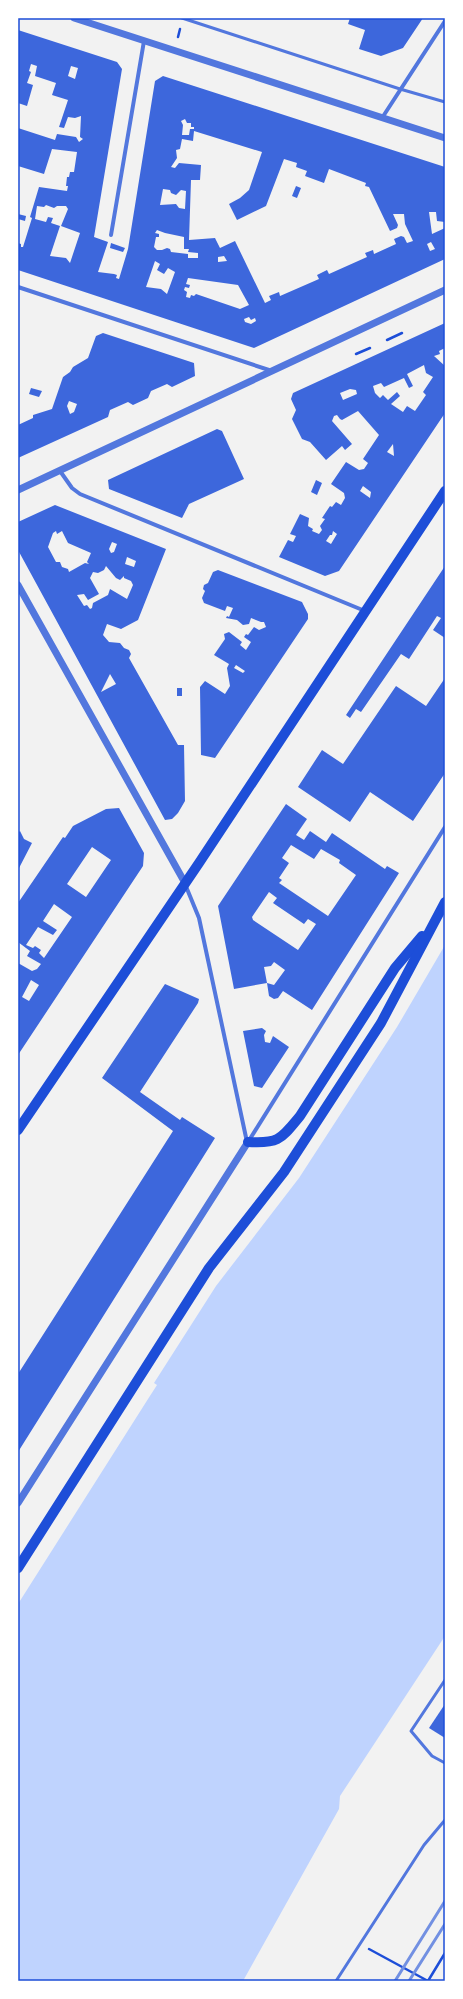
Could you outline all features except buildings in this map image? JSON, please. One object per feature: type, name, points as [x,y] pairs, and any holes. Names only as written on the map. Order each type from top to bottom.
[{"type":"main road","points":[[18,1130],[445,491]]},
{"type":"main road","points":[[18,1568],[209,1268],[284,1172],[372,1036],[445,902]]},
{"type":"main road","points":[[248,1142],[266,1143],[282,1138],[300,1116],[395,968],[435,920]]},
{"type":"street","points":[[74,18],[445,138]]},
{"type":"street","points":[[382,118],[445,21]]},
{"type":"street","points":[[111,235],[144,41]]},
{"type":"street","points":[[18,287],[273,372]]},
{"type":"street","points":[[18,490],[273,372],[445,290]]},
{"type":"street","points":[[60,471],[72,488],[80,494],[366,611]]},
{"type":"street","points":[[18,585],[185,882],[199,918],[248,1142]]},
{"type":"street","points":[[18,1503],[248,1142],[445,827]]},
{"type":"lane","points":[[182,18],[400,89],[445,102]]},
{"type":"lane","points":[[445,1680],[411,1731],[432,1756],[445,1763]]},
{"type":"lane","points":[[336,1981],[424,1844],[445,1820]]},
{"type":"path","points":[[178,37],[180,29]]},
{"type":"path","points":[[387,340],[402,332]]},
{"type":"path","points":[[356,354],[370,348]]},
{"type":"path","points":[[359,1944],[428,1981],[445,1953]]},
{"type":"water","points":[[445,945],[445,1636],[340,1796],[339,1809],[243,1981],[18,1981],[18,1604],[157,1385],[154,1383],[216,1286],[299,1178],[397,1027]]},
{"type":"railway","points":[[395,1981],[445,1901]]},
{"type":"railway","points":[[409,1981],[445,1924]]}]
